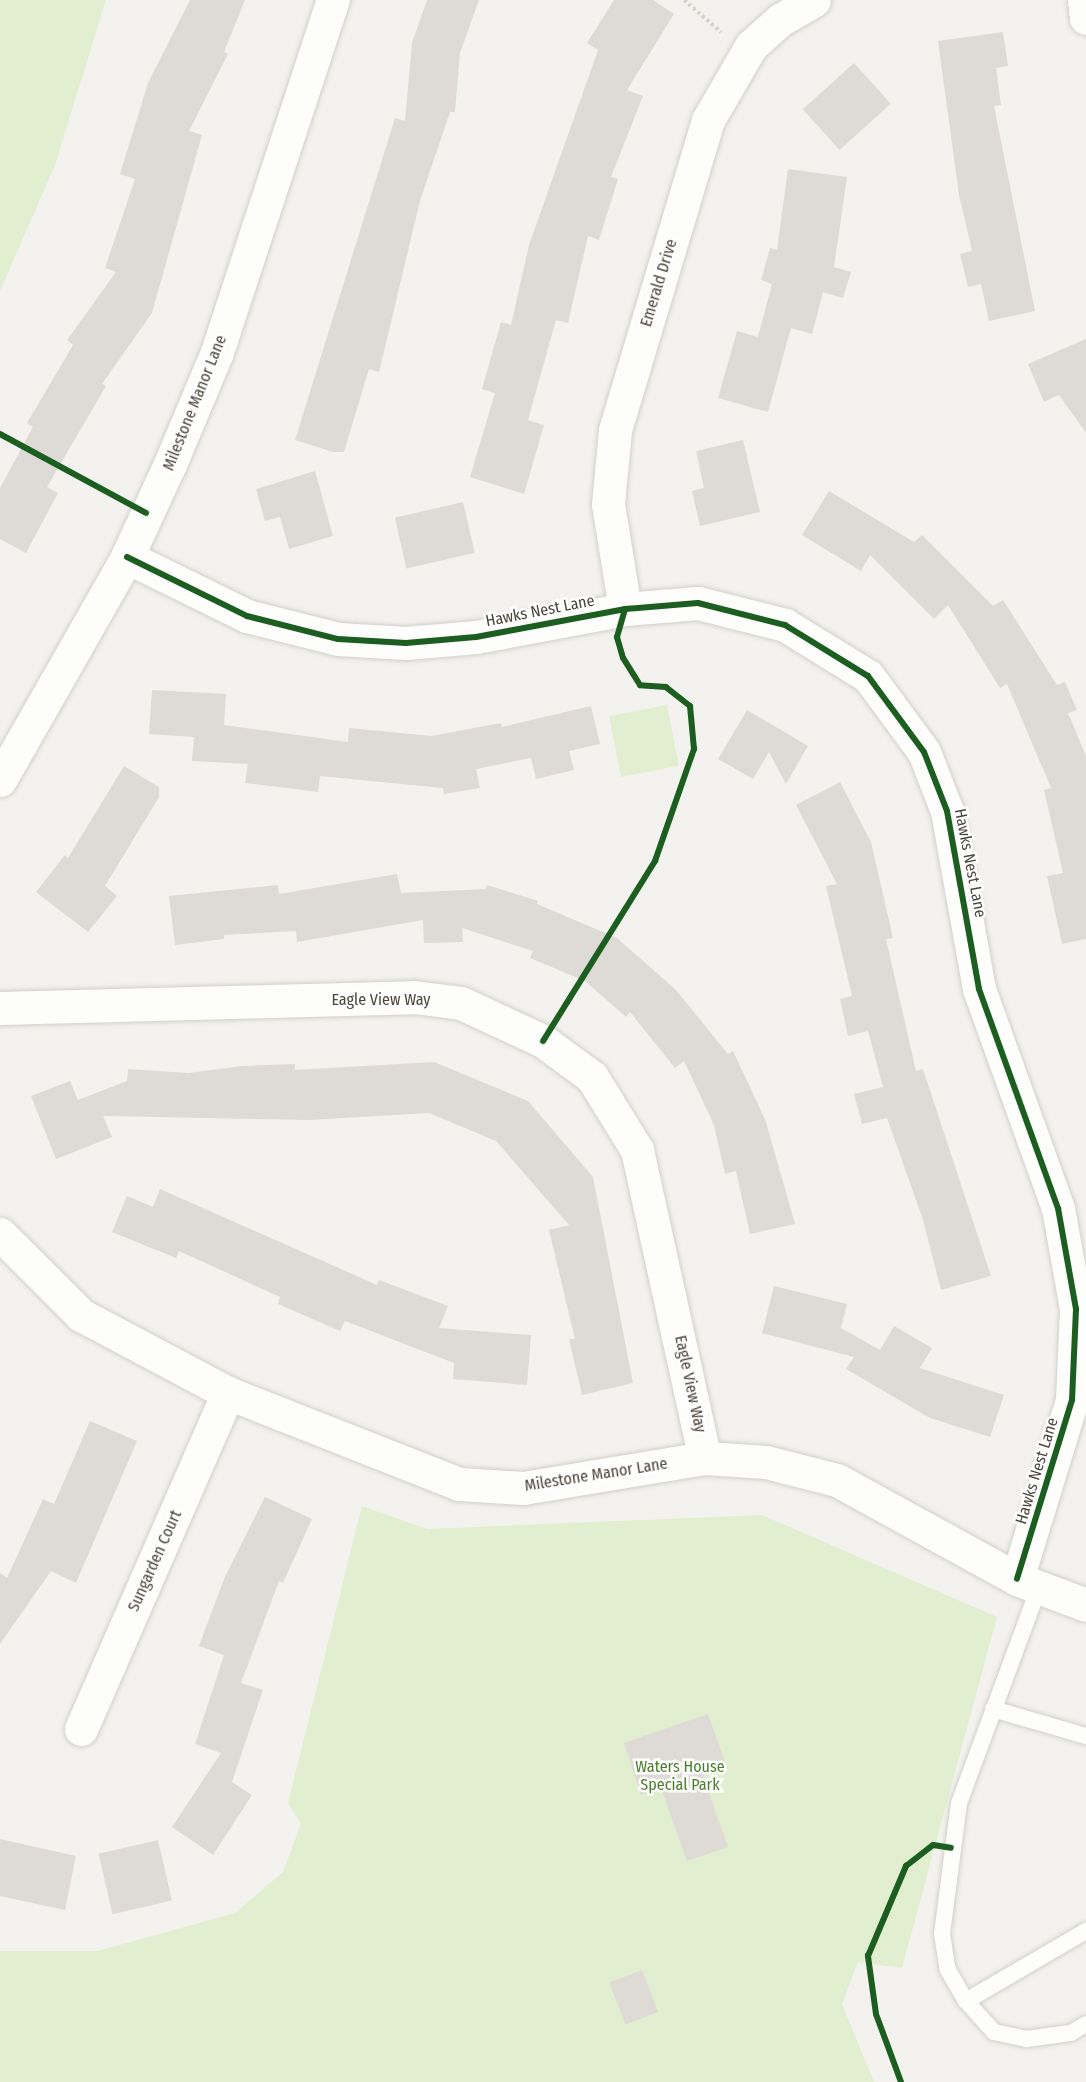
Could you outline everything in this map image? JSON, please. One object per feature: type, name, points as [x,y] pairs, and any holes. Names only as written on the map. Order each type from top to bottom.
[{"type":"street","name":"Milestone Manor Lane","points":[[0,780],[127,557],[217,352],[333,0]]},
{"type":"street","name":"Emerald Drive","points":[[625,609],[608,504],[615,430],[708,120],[751,46],[780,20],[814,0]]},
{"type":"street","points":[[1084,0],[1086,18]]},
{"type":"street","name":"Hawks Nest Lane","points":[[127,557],[247,616],[338,639],[406,643],[476,637],[625,609],[698,603],[785,625],[868,676],[924,752],[947,811],[979,989],[1058,1209],[1076,1309],[1072,1400],[1028,1583]]},
{"type":"street","name":"Eagle View Way","points":[[0,1008],[414,997],[461,1003],[543,1041],[592,1077],[638,1150],[705,1458]]},
{"type":"street","name":"Milestone Manor Lane","points":[[0,1234],[81,1315],[228,1394],[459,1484],[522,1488],[705,1458],[766,1462],[837,1480],[1028,1583],[1086,1605]]},
{"type":"street","name":"Sungarden Court","points":[[81,1729],[228,1394]]},
{"type":"lane","points":[[1028,1583],[993,1708],[959,1803],[945,1889],[942,1934],[947,1961],[966,2001],[994,2032],[1026,2039],[1071,2033],[1086,2024]]},
{"type":"lane","points":[[993,1708],[1086,1736]]},
{"type":"lane","points":[[966,2001],[1086,1930]]},
{"type":"path","points":[[684,0],[717,30],[751,46]]},
{"type":"green space","points":[[0,0],[106,0],[55,165],[0,291]]},
{"type":"green space","points":[[667,705],[679,766],[621,777],[609,716]]},
{"type":"green space","name":"Waters House Special Park","points":[[362,1506],[427,1529],[762,1515],[997,1617],[902,1968],[858,1962],[842,2004],[874,2082],[0,2082],[0,1951],[98,1951],[235,1913],[283,1872],[301,1824],[288,1803]]},
{"type":"building","points":[[190,0],[245,0],[224,52],[228,54],[189,131],[202,135],[152,313],[102,384],[106,386],[47,487],[58,493],[26,553],[0,539],[0,488],[33,427],[27,423],[73,345],[67,340],[116,272],[105,268],[135,179],[120,174],[148,83]]},
{"type":"building","points":[[427,0],[479,0],[460,53],[455,112],[450,112],[420,201],[379,372],[369,369],[344,452],[333,452],[295,440],[395,118],[405,121],[412,43]]},
{"type":"building","points":[[614,0],[653,0],[674,14],[627,90],[643,96],[611,177],[618,179],[599,240],[588,236],[568,323],[556,320],[528,420],[544,425],[524,494],[470,477],[495,393],[482,389],[501,322],[511,325],[529,245],[598,50],[587,43]]},
{"type":"building","points":[[1003,32],[1008,66],[996,68],[1001,105],[994,106],[1035,311],[989,321],[981,284],[968,287],[960,254],[972,251],[959,195],[938,41]]},
{"type":"building","points":[[854,63],[891,104],[840,150],[803,109]]},
{"type":"building","points":[[788,169],[847,177],[834,267],[851,272],[843,298],[823,292],[812,334],[791,328],[768,412],[718,398],[737,331],[758,337],[772,284],[761,280],[770,248],[777,250]]},
{"type":"building","points":[[1086,339],[1086,433],[1059,395],[1044,402],[1028,364]]},
{"type":"building","points":[[743,440],[760,512],[700,526],[692,491],[704,488],[696,451]]},
{"type":"building","points":[[315,471],[333,536],[289,549],[280,517],[265,521],[256,489]]},
{"type":"building","points":[[829,491],[914,542],[922,535],[993,606],[1003,600],[1057,685],[1065,682],[1077,710],[1068,713],[1086,756],[1086,939],[1062,944],[1047,876],[1063,873],[1044,790],[1051,788],[1007,684],[1000,688],[948,605],[934,619],[870,555],[861,571],[802,535]]},
{"type":"building","points":[[463,502],[475,553],[406,568],[395,518]]},
{"type":"building","points":[[152,690],[226,694],[224,725],[348,742],[349,728],[431,736],[501,723],[502,727],[591,706],[600,744],[569,751],[574,770],[536,779],[531,758],[476,769],[480,788],[444,794],[443,788],[320,776],[318,792],[245,783],[248,764],[192,761],[194,737],[149,734]]},
{"type":"building","points":[[747,710],[808,746],[786,784],[769,752],[753,779],[718,759]]},
{"type":"building","points":[[124,766],[159,787],[159,797],[105,886],[117,896],[88,932],[36,892],[65,855],[68,858]]},
{"type":"building","points":[[840,782],[871,842],[893,938],[886,939],[916,1071],[923,1069],[991,1276],[941,1290],[923,1220],[887,1118],[862,1124],[854,1094],[883,1087],[868,1031],[848,1036],[840,999],[852,996],[826,886],[837,884],[796,805]]},
{"type":"building","points":[[397,874],[401,893],[486,889],[487,885],[538,901],[537,904],[617,938],[676,990],[728,1054],[733,1051],[765,1119],[795,1224],[750,1234],[736,1171],[725,1174],[714,1125],[684,1061],[675,1068],[630,1012],[626,1017],[585,981],[530,958],[533,951],[462,928],[463,942],[424,943],[423,920],[297,942],[296,931],[224,935],[224,939],[175,945],[169,896],[278,885],[279,894]]},
{"type":"building","points":[[434,1062],[528,1101],[593,1177],[633,1383],[582,1395],[569,1339],[575,1339],[549,1230],[569,1225],[496,1141],[429,1113],[309,1120],[103,1116],[112,1137],[56,1159],[31,1096],[70,1081],[78,1100],[127,1081],[128,1069],[188,1073],[242,1066],[295,1064],[295,1070]]},
{"type":"building","points":[[160,1189],[377,1285],[379,1280],[448,1306],[439,1328],[531,1335],[527,1385],[453,1379],[454,1363],[345,1321],[340,1331],[278,1304],[280,1297],[179,1251],[176,1258],[112,1232],[127,1196],[153,1207]]},
{"type":"building","points":[[774,1286],[847,1304],[841,1328],[880,1350],[894,1326],[932,1348],[920,1368],[1004,1395],[990,1437],[930,1418],[846,1369],[854,1357],[762,1333]]},
{"type":"building","points":[[90,1421],[137,1441],[76,1583],[51,1571],[0,1644],[0,1573],[7,1578],[43,1499],[54,1504]]},
{"type":"building","points":[[265,1497],[312,1519],[283,1583],[279,1581],[241,1683],[263,1690],[232,1782],[252,1795],[213,1855],[172,1827],[221,1753],[195,1744],[224,1655],[199,1646],[224,1579]]},
{"type":"building","points":[[708,1714],[727,1768],[703,1776],[728,1847],[687,1861],[661,1788],[641,1795],[624,1743]]},
{"type":"building","points":[[0,1839],[76,1856],[65,1910],[0,1896]]},
{"type":"building","points":[[158,1840],[172,1900],[113,1914],[99,1854]]},
{"type":"building","points":[[642,1970],[658,2012],[625,2025],[609,1983]]},
{"type":"cycle path","points":[[0,434],[146,513]]},
{"type":"cycle path","points":[[127,557],[247,616],[338,639],[406,643],[476,637],[625,609],[698,603],[785,625],[868,676],[924,752],[947,811],[979,989],[1058,1208],[1076,1309],[1072,1400],[1017,1579]]},
{"type":"cycle path","points":[[543,1041],[655,861],[694,749],[690,706],[666,687],[640,685],[623,658],[617,637],[625,609]]},
{"type":"cycle path","points":[[901,2082],[876,2014],[868,1956],[906,1866],[933,1845],[951,1848]]}]
